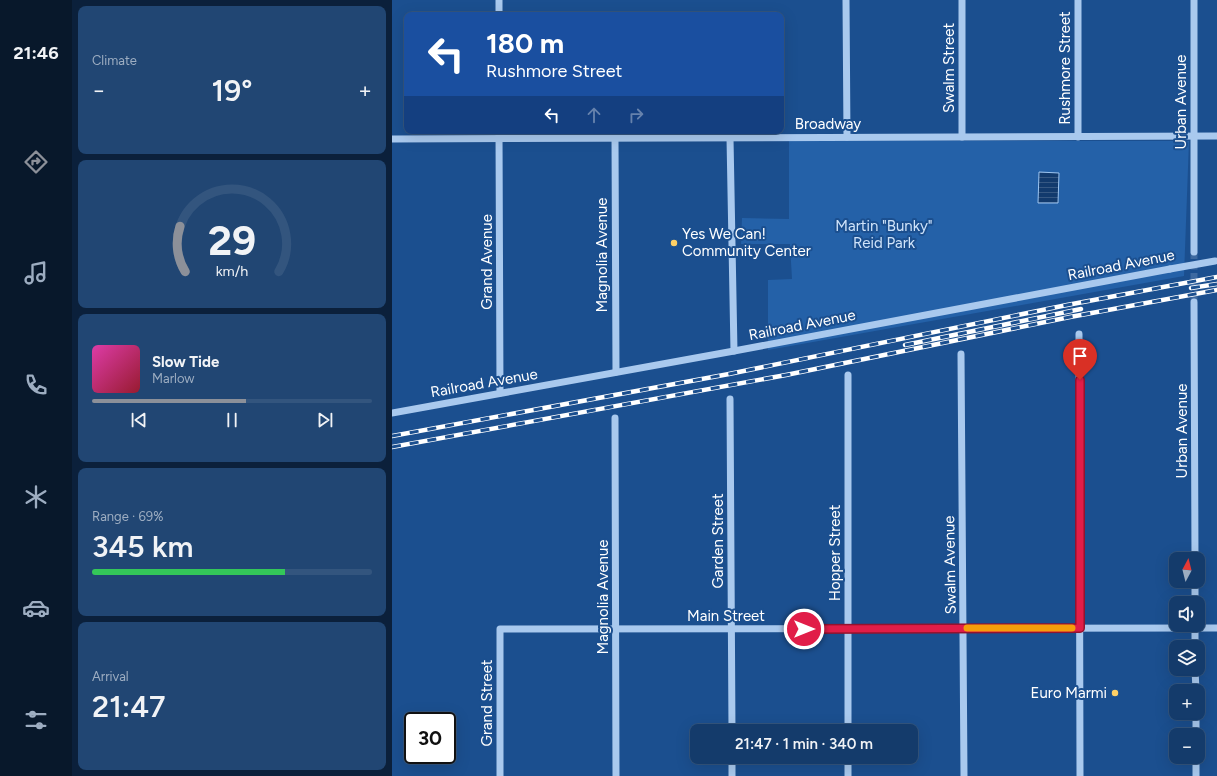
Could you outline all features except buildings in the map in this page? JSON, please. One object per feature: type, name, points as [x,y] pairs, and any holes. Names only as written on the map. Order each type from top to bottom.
[{"type":"street","points":[[498,0],[499,12]]},
{"type":"street","points":[[846,0],[847,137]]},
{"type":"street","name":"Swalm Street","points":[[962,0],[962,137]]},
{"type":"street","name":"Rushmore Street","points":[[1078,0],[1078,136]]},
{"type":"street","name":"Urban Avenue","points":[[1194,0],[1194,252]]},
{"type":"street","name":"Broadway","points":[[392,139],[499,135],[615,138],[1217,136]]},
{"type":"street","name":"Grand Avenue","points":[[499,135],[500,393]]},
{"type":"street","name":"Magnolia Avenue","points":[[615,138],[616,372]]},
{"type":"street","points":[[730,138],[734,351]]},
{"type":"street","name":"Railroad Avenue","points":[[392,413],[1216,261]]},
{"type":"street","name":"Urban Avenue","points":[[1194,302],[1195,552]]},
{"type":"street","points":[[1079,334],[1080,776]]},
{"type":"street","name":"Swalm Avenue","points":[[961,354],[964,776]]},
{"type":"street","name":"Hopper Street","points":[[848,375],[848,724]]},
{"type":"street","name":"Garden Street","points":[[730,399],[732,724]]},
{"type":"street","name":"Magnolia Avenue","points":[[615,418],[616,776]]},
{"type":"street","name":"Main Street","points":[[500,629],[616,630],[1169,626]]},
{"type":"street","name":"Main Street","points":[[1205,627],[1217,628]]},
{"type":"street","name":"Grand Street","points":[[500,629],[500,776]]},
{"type":"street","points":[[732,764],[732,776]]},
{"type":"street","points":[[848,764],[848,776]]},
{"type":"street","points":[[1196,764],[1196,776]]},
{"type":"green space","name":"Martin \"Bunky\" Reid Park","points":[[789,141],[1189,141],[1184,276],[768,350],[768,280],[792,279],[790,244],[741,244],[742,218],[789,219]]},
{"type":"shaded area","points":[[1039,172],[1059,173],[1058,203],[1038,203]]},
{"type":"tunnel","points":[[1194,252],[1194,302]]},
{"type":"railway","points":[[392,436],[729,374],[1067,305],[1217,277]]},
{"type":"railway","points":[[1191,288],[1217,284]]},
{"type":"railway","points":[[392,447],[786,375],[1070,317],[1217,290]]},
{"type":"railway","points":[[905,345],[1081,309]]},
{"type":"slow traffic","points":[[967,628],[1072,628]]},
{"type":"place","name":"Yes We Can! Community Center","points":[[674,243]]},
{"type":"place","name":"Euro Marmi","points":[[1115,693]]},
{"type":"route","points":[[804,629],[1080,628],[1080,380]]}]
